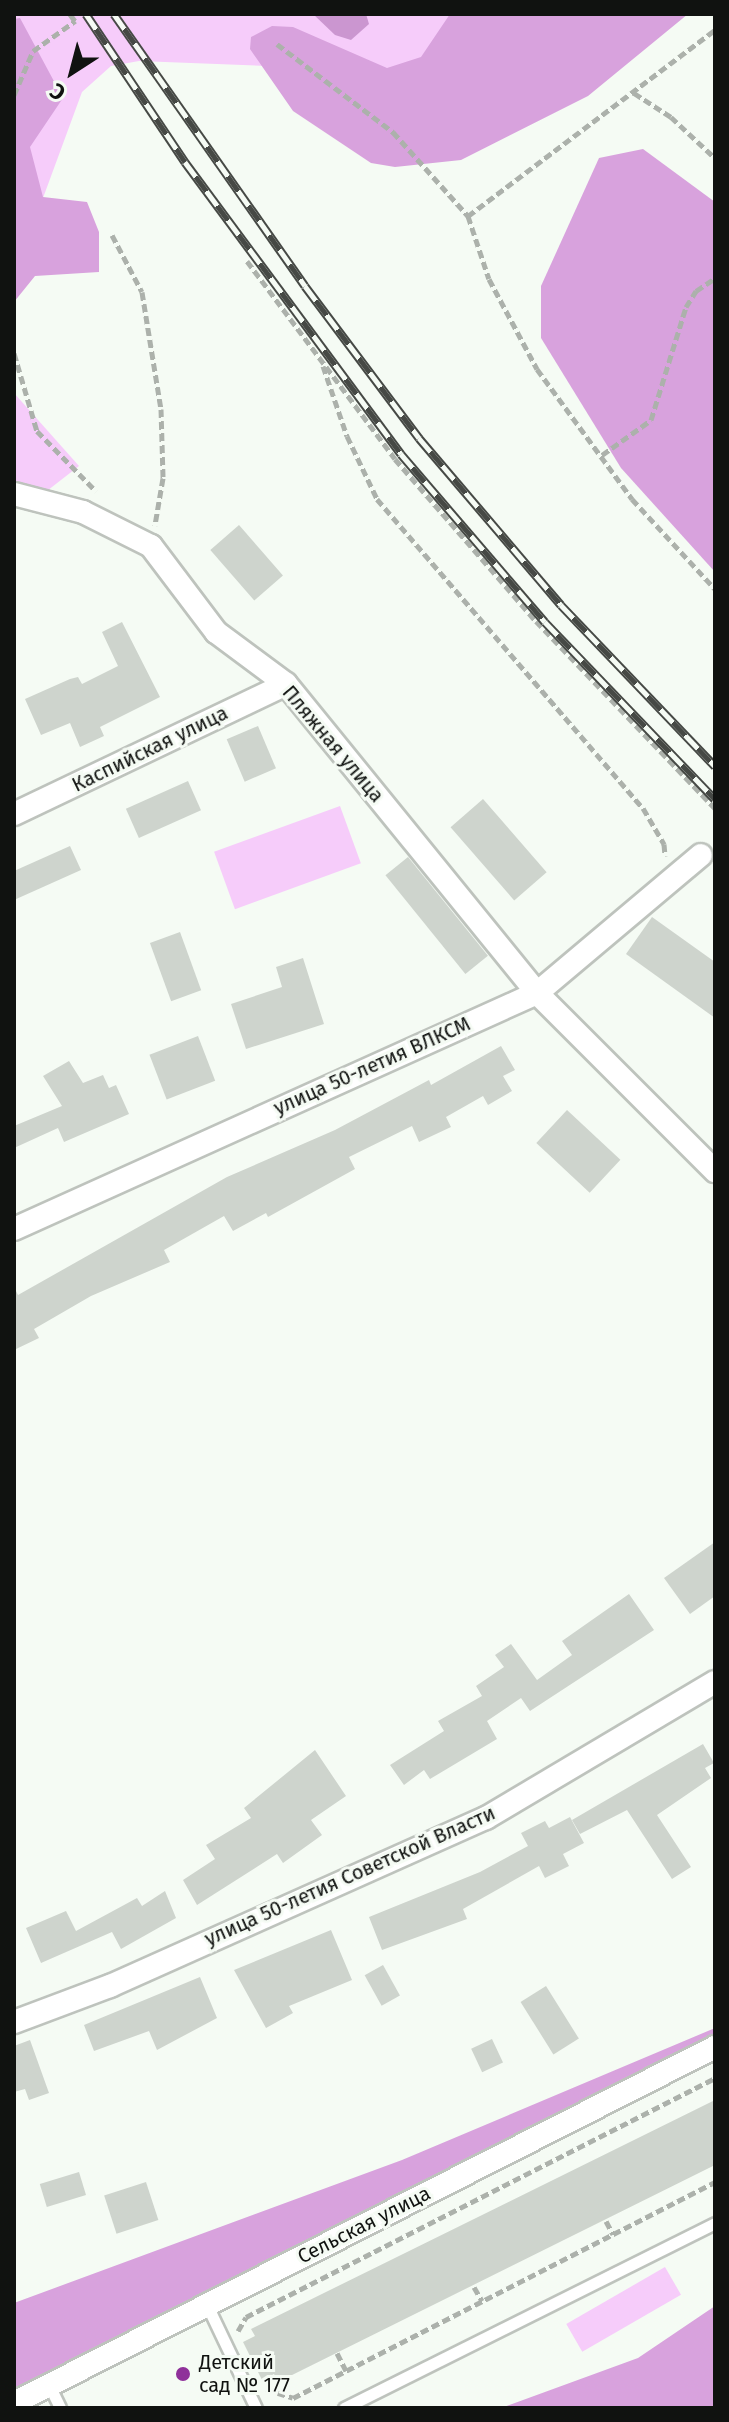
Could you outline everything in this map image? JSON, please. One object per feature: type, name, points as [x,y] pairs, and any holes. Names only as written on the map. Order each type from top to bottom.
[{"type":"street","name":"Пляжная улица","points":[[14,494],[83,512],[151,546],[216,632],[286,684],[537,993],[715,1171]]},
{"type":"street","name":"Каспийская улица","points":[[14,814],[286,684]]},
{"type":"street","name":"улица 50-летия ВЛКСМ","points":[[14,1229],[537,993],[701,855]]},
{"type":"street","name":"улица 50-летия Советской Власти","points":[[14,2022],[110,1986],[486,1818],[715,1682]]},
{"type":"street","name":"Сельская улица","points":[[14,2403],[715,2047]]},
{"type":"lane","points":[[344,2408],[715,2223]]},
{"type":"lane","points":[[207,2305],[256,2408]]},
{"type":"lane","points":[[49,2385],[60,2408]]},
{"type":"path","points":[[14,95],[33,51],[75,21],[70,14]]},
{"type":"path","points":[[468,216],[715,30]]},
{"type":"path","points":[[277,44],[393,132],[468,216],[489,279],[537,369],[632,499],[715,589]]},
{"type":"path","points":[[634,93],[671,117],[715,158]]},
{"type":"path","points":[[112,235],[142,292],[161,409],[163,478],[151,546]]},
{"type":"path","points":[[247,261],[395,459],[536,621],[715,808]]},
{"type":"path","points":[[602,455],[651,420],[686,307],[696,291],[715,278]]},
{"type":"path","points":[[14,353],[37,431],[108,503]]},
{"type":"path","points":[[321,360],[347,436],[377,499],[643,808],[664,844],[661,889]]},
{"type":"path","points":[[223,2337],[237,2340],[246,2317],[715,2078]]},
{"type":"path","points":[[258,2380],[273,2393],[293,2398],[715,2182]]},
{"type":"path","points":[[606,2221],[613,2235]]},
{"type":"path","points":[[474,2287],[482,2301]]},
{"type":"path","points":[[337,2353],[346,2371]]},
{"type":"path","points":[[292,2408],[293,2398]]},
{"type":"shaded area","points":[[14,14],[571,14],[520,76],[139,61],[111,66],[82,92],[43,198],[14,237]]},
{"type":"shaded area","points":[[313,14],[366,14],[369,24],[351,40],[335,35]]},
{"type":"shaded area","points":[[450,14],[688,14],[588,96],[461,160],[395,167],[371,163],[293,111],[250,49],[251,37],[272,26],[293,27],[387,68],[421,57]]},
{"type":"shaded area","points":[[20,18],[63,98],[30,147],[43,197],[87,202],[99,232],[99,272],[35,276],[14,302],[14,19]]},
{"type":"shaded area","points":[[643,149],[715,202],[715,572],[621,468],[541,338],[541,286],[599,158]]},
{"type":"shaded area","points":[[14,393],[79,466],[43,494],[14,485]]},
{"type":"shaded area","points":[[340,806],[361,863],[235,909],[214,852]]},
{"type":"shaded area","points":[[715,2028],[715,2047],[14,2391],[14,2303],[402,2160]]},
{"type":"shaded area","points":[[665,2267],[681,2295],[582,2352],[566,2324]]},
{"type":"shaded area","points":[[715,2306],[715,2408],[501,2408],[638,2358]]},
{"type":"building","points":[[239,525],[283,576],[254,600],[210,550]]},
{"type":"building","points":[[122,622],[160,697],[100,727],[104,736],[80,747],[70,723],[41,735],[25,699],[70,679],[78,677],[82,684],[118,666],[102,632]]},
{"type":"building","points":[[258,726],[276,768],[245,782],[227,739]]},
{"type":"building","points":[[188,781],[201,810],[139,838],[126,809]]},
{"type":"building","points":[[483,799],[547,872],[514,900],[451,827]]},
{"type":"building","points":[[70,846],[81,870],[14,900],[14,871]]},
{"type":"building","points":[[408,857],[488,956],[465,974],[385,875]]},
{"type":"building","points":[[652,917],[715,962],[715,1018],[626,954]]},
{"type":"building","points":[[180,932],[201,990],[171,1001],[150,943]]},
{"type":"building","points":[[303,958],[324,1024],[246,1049],[231,1004],[282,987],[276,967]]},
{"type":"building","points":[[198,1036],[215,1081],[167,1099],[149,1055]]},
{"type":"building","points":[[501,1046],[515,1070],[503,1076],[512,1091],[488,1105],[483,1096],[446,1117],[451,1127],[419,1142],[412,1126],[349,1157],[355,1169],[268,1217],[266,1213],[233,1231],[224,1216],[164,1250],[170,1262],[91,1296],[34,1329],[39,1338],[14,1350],[14,1287],[18,1295],[227,1177],[335,1130],[429,1080],[431,1085]]},
{"type":"building","points":[[69,1061],[83,1083],[103,1075],[109,1088],[116,1085],[129,1114],[64,1142],[58,1128],[14,1148],[14,1126],[62,1106],[43,1076]]},
{"type":"building","points":[[567,1110],[620,1160],[590,1193],[536,1143]]},
{"type":"building","points":[[715,1542],[715,1596],[690,1614],[664,1578]]},
{"type":"building","points":[[629,1594],[654,1630],[530,1711],[521,1698],[487,1721],[497,1739],[430,1779],[424,1770],[404,1785],[390,1765],[444,1731],[438,1721],[482,1696],[476,1686],[504,1667],[495,1655],[511,1644],[537,1680],[572,1655],[562,1641]]},
{"type":"building","points":[[703,1744],[714,1763],[705,1768],[711,1778],[657,1815],[691,1867],[672,1879],[627,1810],[580,1834],[572,1820]]},
{"type":"building","points":[[315,1750],[346,1796],[311,1820],[322,1835],[283,1863],[277,1854],[197,1905],[183,1880],[215,1859],[206,1845],[251,1818],[244,1808]]},
{"type":"building","points":[[570,1817],[584,1843],[563,1854],[569,1866],[545,1878],[539,1866],[463,1909],[467,1919],[382,1950],[369,1917],[480,1872],[528,1846],[521,1833],[545,1821],[549,1828]]},
{"type":"building","points":[[165,1891],[176,1918],[121,1949],[112,1932],[41,1963],[26,1928],[66,1911],[76,1931],[137,1898],[142,1906]]},
{"type":"building","points":[[331,1930],[352,1980],[289,2006],[293,2013],[266,2028],[234,1970]]},
{"type":"building","points":[[383,1965],[400,1996],[382,2006],[365,1975]]},
{"type":"building","points":[[200,1977],[217,2018],[157,2050],[149,2031],[94,2051],[84,2025]]},
{"type":"building","points":[[546,1986],[579,2039],[553,2054],[521,2002]]},
{"type":"building","points":[[492,2039],[503,2063],[482,2072],[471,2049]]},
{"type":"building","points":[[30,2040],[49,2093],[29,2100],[25,2089],[14,2092],[14,2046]]},
{"type":"building","points":[[715,2100],[715,2165],[278,2382],[274,2374],[262,2380],[243,2342],[255,2336],[251,2329]]},
{"type":"building","points":[[79,2172],[86,2195],[47,2207],[40,2184]]},
{"type":"building","points":[[146,2182],[158,2220],[117,2234],[104,2196]]},
{"type":"railway","points":[[86,14],[185,162],[401,454],[545,622],[715,799]]},
{"type":"railway","points":[[114,14],[305,286],[419,438],[561,605],[715,766]]},
{"type":"place","name":"Детский сад № 177","points":[[183,2374]]}]
